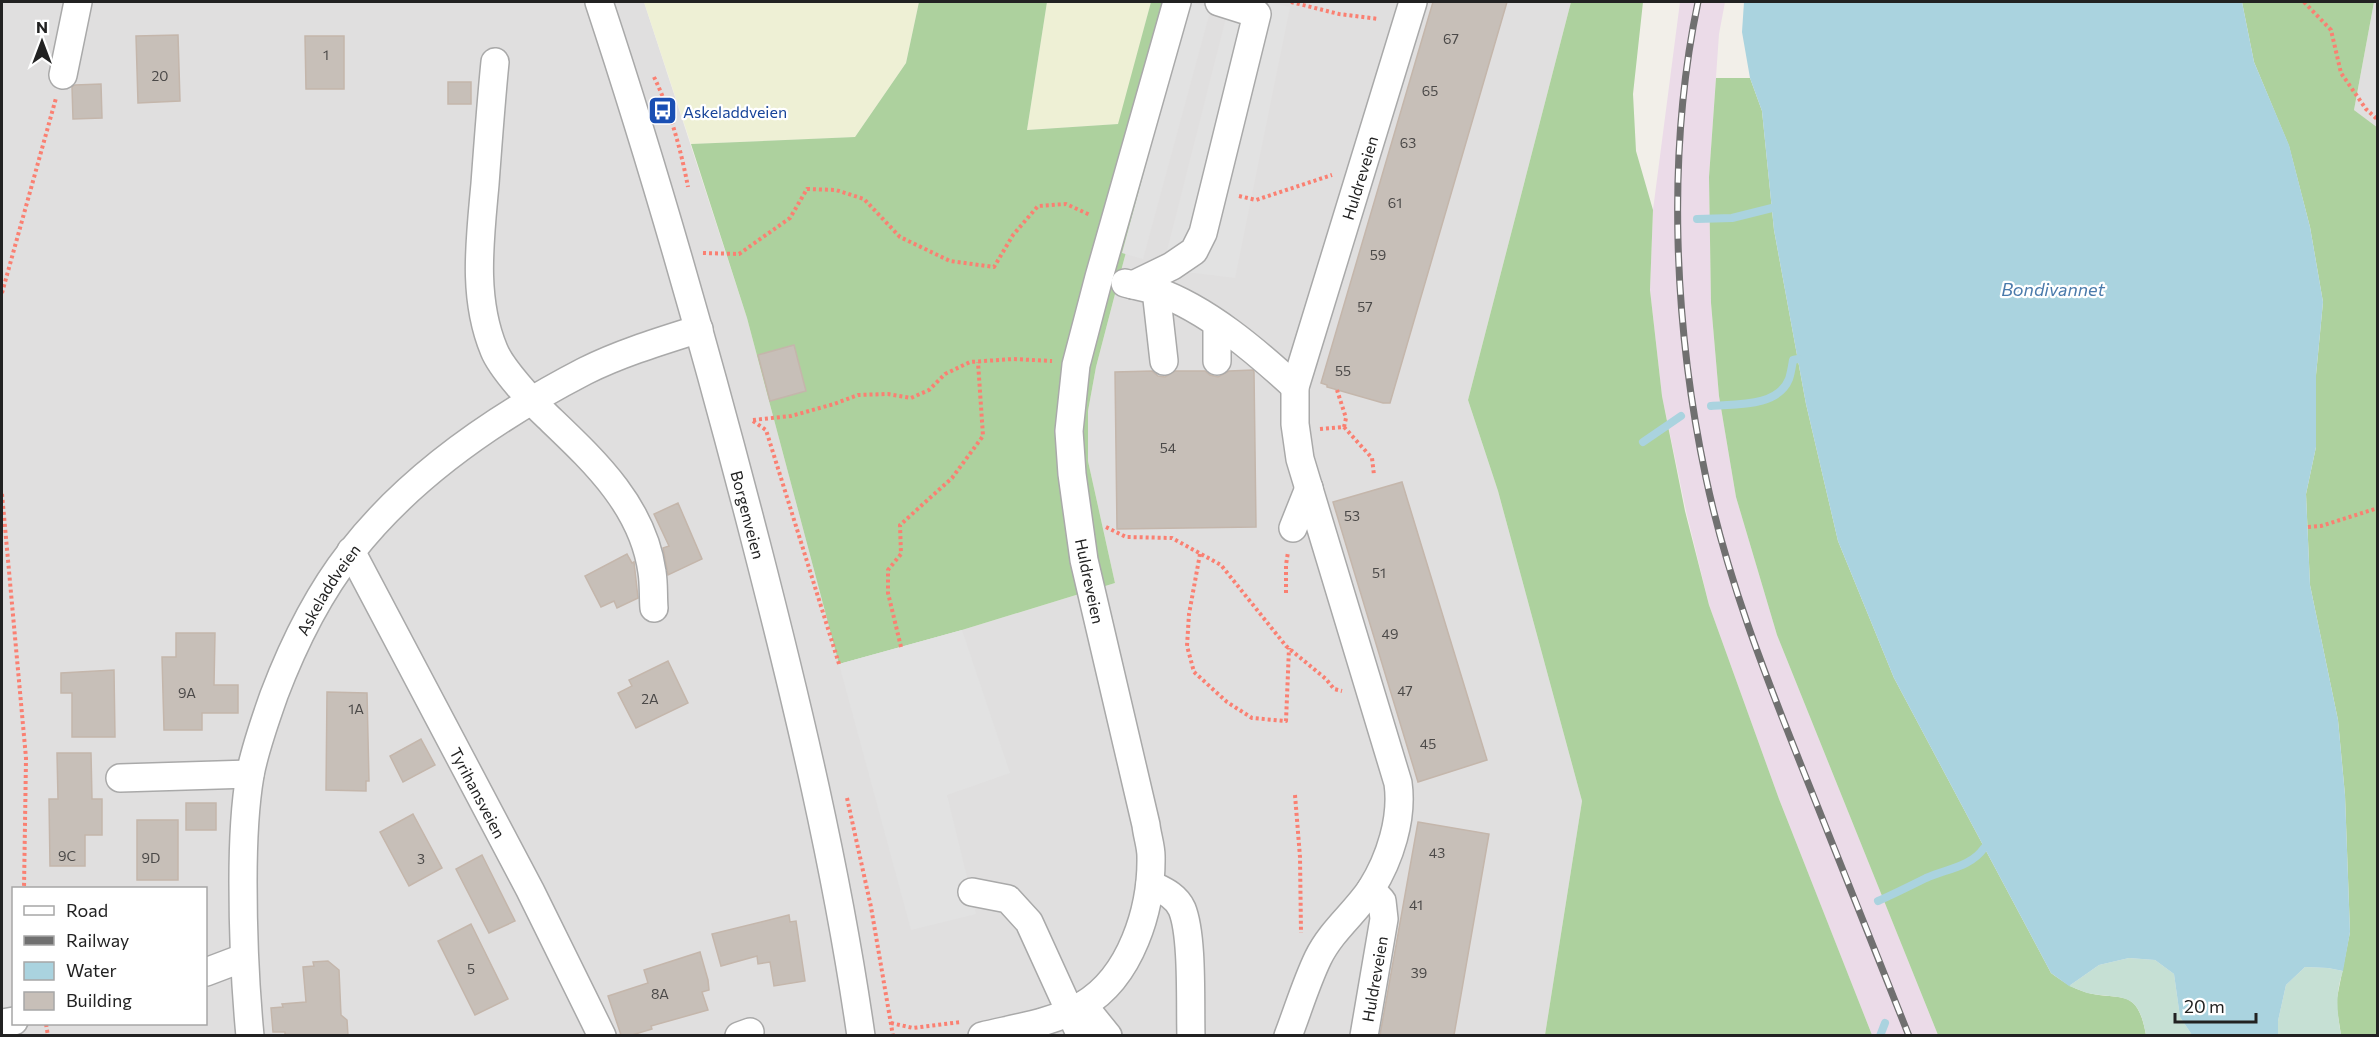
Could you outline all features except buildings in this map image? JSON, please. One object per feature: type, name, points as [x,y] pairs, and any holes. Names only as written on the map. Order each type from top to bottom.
[{"type":"street","points":[[63,75],[78,2]]},
{"type":"street","name":"Borgenveien","points":[[599,2],[644,139],[699,329],[772,606],[819,800],[850,954],[861,1035]]},
{"type":"street","name":"Huldreveien","points":[[982,1035],[1057,1021],[1098,993],[1123,966],[1144,917],[1150,884],[1151,855],[1084,560],[1069,431],[1076,365],[1177,2]]},
{"type":"street","points":[[1145,288],[1194,250],[1203,233],[1214,190],[1257,14],[1218,2]]},
{"type":"street","name":"Huldreveien","points":[[1288,1035],[1318,958],[1336,929],[1371,889],[1387,855],[1397,824],[1400,800],[1398,783],[1300,459],[1296,431],[1295,387],[1413,2]]},
{"type":"street","points":[[495,62],[480,246],[479,290],[484,322],[495,353],[532,401],[592,458],[624,498],[643,536],[652,572],[654,608]]},
{"type":"street","points":[[1099,277],[1145,288],[1192,308],[1260,354],[1295,387]]},
{"type":"street","points":[[1145,288],[1164,361]]},
{"type":"street","points":[[1217,325],[1217,361]]},
{"type":"street","name":"Askeladdveien","points":[[250,1035],[243,958],[243,832],[250,774],[266,718],[286,662],[318,601],[351,551],[409,488],[461,446],[532,401],[587,370],[699,329]]},
{"type":"street","points":[[1293,528],[1309,488]]},
{"type":"street","name":"Tyrihansveien","points":[[351,551],[530,890],[602,1035]]},
{"type":"street","points":[[120,778],[250,774]]},
{"type":"street","points":[[1150,884],[1170,893],[1181,908],[1187,932],[1188,1032]]},
{"type":"street","name":"Huldreveien","points":[[1364,1035],[1384,919],[1382,901],[1371,889]]},
{"type":"street","points":[[972,892],[1008,899],[1029,922],[1057,1021],[1081,1035]]},
{"type":"street","points":[[207,972],[243,958]]},
{"type":"street","points":[[1057,1021],[1108,1035]]},
{"type":"path","points":[[1291,2],[1339,14],[1382,19]]},
{"type":"path","points":[[2304,2],[2331,30],[2341,73],[2366,109],[2378,120]]},
{"type":"path","points":[[2,293],[63,75]]},
{"type":"path","points":[[1214,190],[1256,200],[1364,164]]},
{"type":"path","points":[[702,253],[739,254],[790,218],[807,189],[836,190],[864,199],[900,237],[950,261],[994,267],[1014,235],[1038,206],[1066,204],[1114,225]]},
{"type":"path","points":[[838,664],[766,430],[753,420],[791,416],[834,405],[858,395],[888,394],[911,398],[929,390],[945,374],[970,362],[1013,359],[1076,365]]},
{"type":"path","points":[[901,647],[888,593],[888,570],[901,554],[900,525],[952,478],[983,436],[978,362]]},
{"type":"path","points":[[1337,390],[1346,418],[1344,427]]},
{"type":"path","points":[[1296,431],[1344,427]]},
{"type":"path","points":[[1344,427],[1372,458],[1374,476]]},
{"type":"path","points":[[2,494],[26,758],[24,887]]},
{"type":"path","points":[[2308,527],[2321,526],[2378,508]]},
{"type":"path","points":[[1102,525],[1126,537],[1172,538],[1221,565],[1289,648],[1326,679],[1334,689],[1349,693],[1371,691]]},
{"type":"path","points":[[1286,593],[1286,565],[1293,528]]},
{"type":"path","points":[[1200,554],[1189,614],[1187,646],[1194,672],[1227,702],[1252,718],[1286,721],[1289,648]]},
{"type":"path","points":[[1295,795],[1301,888],[1301,939],[1309,954],[1318,958]]},
{"type":"shaded area","points":[[2,2],[644,2],[747,318],[839,664],[962,630],[1115,583],[1088,461],[1088,411],[1096,367],[1193,2],[1571,2],[1468,400],[1498,491],[1582,801],[1545,1035],[2,1036]]},
{"type":"shaded area","points":[[1190,2],[1211,8],[1143,259],[1122,253]]},
{"type":"shaded area","points":[[1230,2],[1267,2],[1290,7],[1235,278],[1186,272],[1167,251]]},
{"type":"shaded area","points":[[1680,2],[1725,2],[1719,34],[1709,177],[1711,303],[1719,396],[1736,497],[1777,635],[1938,1035],[1872,1035],[1779,799],[1709,605],[1686,511],[1662,396],[1650,290],[1653,210]]},
{"type":"shaded area","points":[[2374,2],[2377,2],[2377,128],[2354,110]]},
{"type":"shaded area","points":[[962,630],[1010,773],[947,795],[976,914],[911,930],[839,664]]},
{"type":"green space","points":[[644,2],[919,2],[906,63],[855,137],[691,144]]},
{"type":"green space","points":[[919,2],[1047,2],[1027,130],[1118,124],[1151,2],[1193,2],[1096,367],[1088,411],[1088,461],[1115,583],[962,630],[839,664],[747,318],[691,144],[855,137],[906,63]]},
{"type":"green space","points":[[1047,2],[1151,2],[1119,124],[1027,130]]},
{"type":"green space","points":[[1571,2],[1643,2],[1633,94],[1636,151],[1653,210],[1650,290],[1662,396],[1685,511],[1709,605],[1779,799],[1872,1035],[1545,1035],[1582,801],[1498,491],[1468,400]]},
{"type":"green space","points":[[2242,2],[2374,2],[2354,110],[2378,128],[2377,1035],[2341,1035],[2336,1003],[2350,932],[2345,795],[2338,720],[2310,585],[2306,494],[2316,447],[2316,375],[2323,302],[2310,227],[2289,146],[2254,62]]},
{"type":"green space","points":[[1716,78],[1750,78],[1762,111],[1774,230],[1806,404],[1838,541],[1894,678],[2051,973],[2080,990],[2132,1002],[2138,1009],[2146,1035],[1938,1035],[1777,635],[1736,497],[1719,396],[1711,303],[1709,177]]},
{"type":"green space","points":[[2129,958],[2155,960],[2174,974],[2180,1017],[2192,1035],[2146,1035],[2138,1010],[2127,999],[2087,993],[2069,986],[2099,965]]},
{"type":"green space","points":[[2305,967],[2343,971],[2338,1003],[2341,1035],[2278,1036],[2278,1021],[2286,985]]},
{"type":"water","name":"Bondivannet","points":[[1744,2],[2242,2],[2254,62],[2289,145],[2310,227],[2323,302],[2316,375],[2316,447],[2306,494],[2310,585],[2338,720],[2345,795],[2350,932],[2343,971],[2305,967],[2286,985],[2278,1021],[2278,1035],[2192,1035],[2180,1017],[2174,974],[2155,960],[2129,958],[2099,965],[2069,986],[2051,973],[1894,678],[1838,541],[1806,404],[1774,230],[1762,111],[1750,78],[1742,32]]},
{"type":"waterway","points":[[1697,219],[1732,218],[1772,208]]},
{"type":"waterway","points":[[1711,406],[1744,404],[1776,395],[1789,379],[1793,360],[1798,359]]},
{"type":"waterway","points":[[1643,442],[1681,416]]},
{"type":"waterway","points":[[1878,901],[1926,878],[1965,863],[1984,848]]},
{"type":"waterway","points":[[1880,1036],[1885,1023]]},
{"type":"railway","points":[[1698,2],[1681,119],[1678,240],[1687,361],[1706,478],[1724,552],[1760,659],[1909,1036]]},
{"type":"place","name":"Askeladdveien","points":[[662,111]]}]
